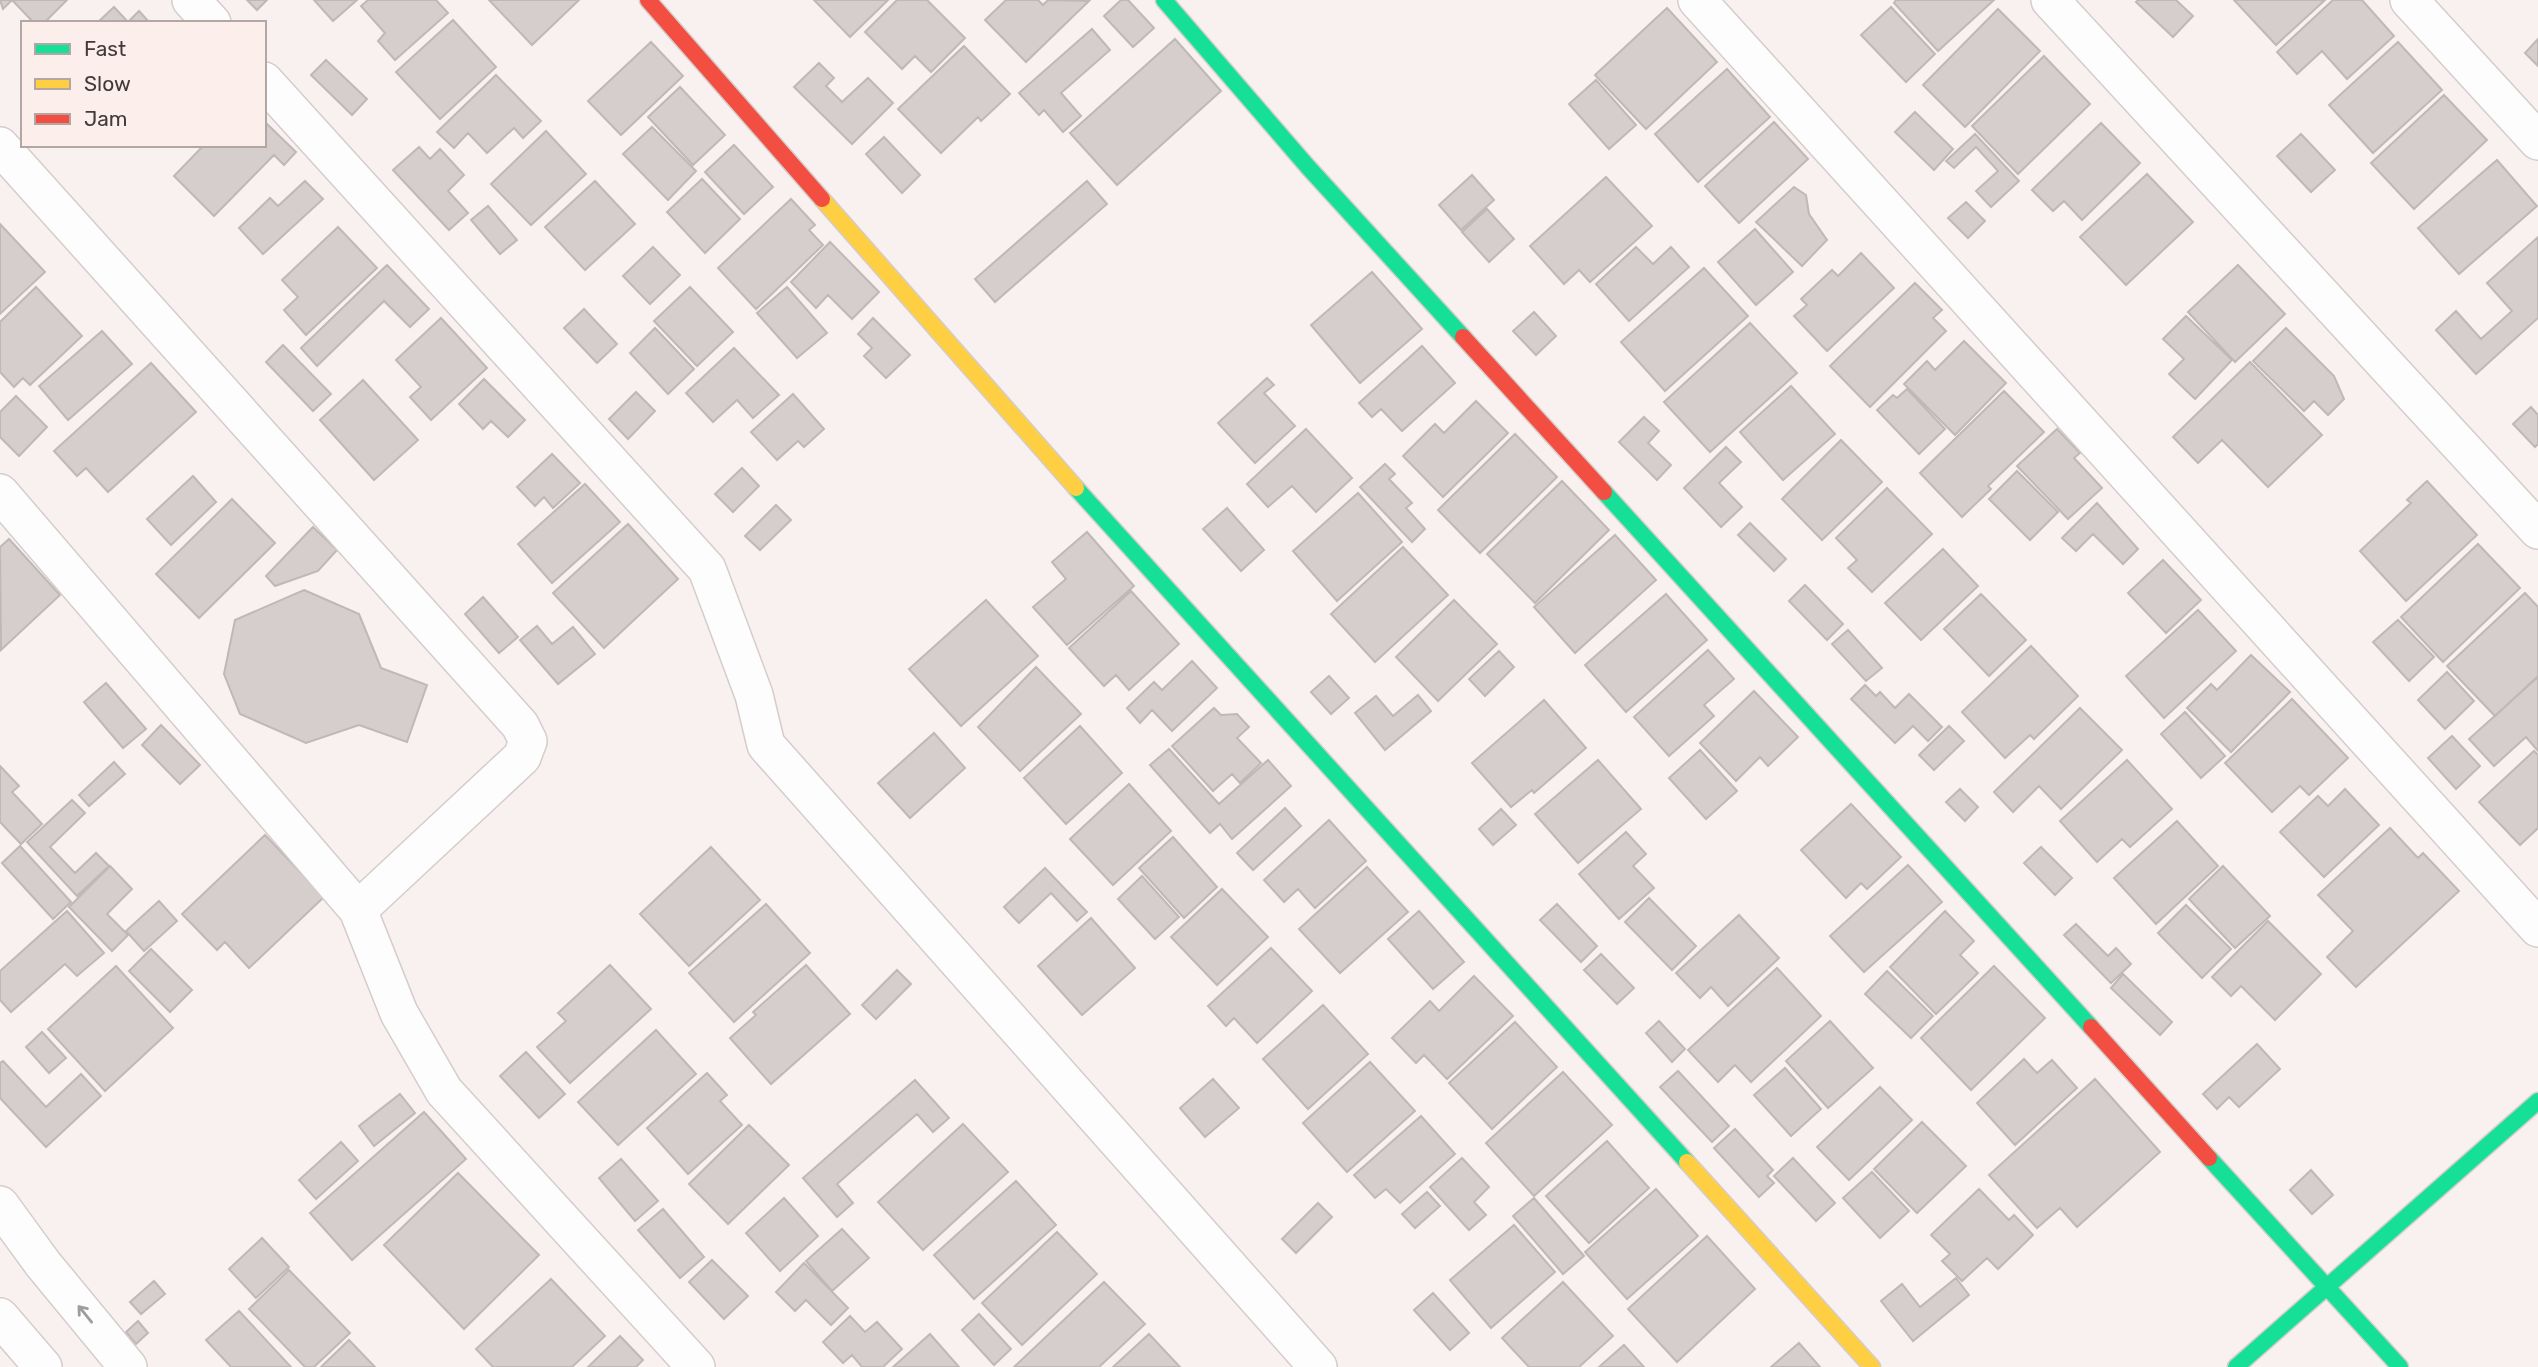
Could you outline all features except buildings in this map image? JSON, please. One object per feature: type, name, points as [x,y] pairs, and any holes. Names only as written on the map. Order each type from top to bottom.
[{"type":"street","points":[[191,0],[210,21]]},
{"type":"street","points":[[649,0],[1030,437],[1872,1367]]},
{"type":"street","points":[[1164,0],[1308,167],[2400,1367]]},
{"type":"street","points":[[1697,0],[2538,928]]},
{"type":"street","points":[[2049,0],[2538,530]]},
{"type":"street","points":[[2409,0],[2538,141]]},
{"type":"street","points":[[266,83],[707,569],[754,695],[766,745],[1318,1367]]},
{"type":"street","points":[[0,146],[520,725],[528,741],[522,757],[358,910]]},
{"type":"street","points":[[0,493],[358,910],[399,1013],[444,1091],[696,1367]]},
{"type":"street","points":[[2236,1367],[2328,1289],[2538,1101]]},
{"type":"street","points":[[3,1215],[128,1367]]},
{"type":"street","points":[[0,1317],[43,1367]]},
{"type":"traffic: fast","points":[[1164,0],[1308,167],[1463,337]]},
{"type":"traffic: fast","points":[[1076,488],[1687,1162]]},
{"type":"traffic: fast","points":[[1604,492],[2091,1027]]},
{"type":"traffic: fast","points":[[2236,1367],[2538,1101]]},
{"type":"traffic: fast","points":[[2209,1158],[2400,1367]]},
{"type":"traffic: slow","points":[[822,199],[1076,488]]},
{"type":"traffic: slow","points":[[1687,1162],[1872,1367]]},
{"type":"traffic: jam","points":[[648,0],[822,199]]},
{"type":"traffic: jam","points":[[1463,337],[1604,492]]},
{"type":"traffic: jam","points":[[2091,1027],[2209,1158]]}]
